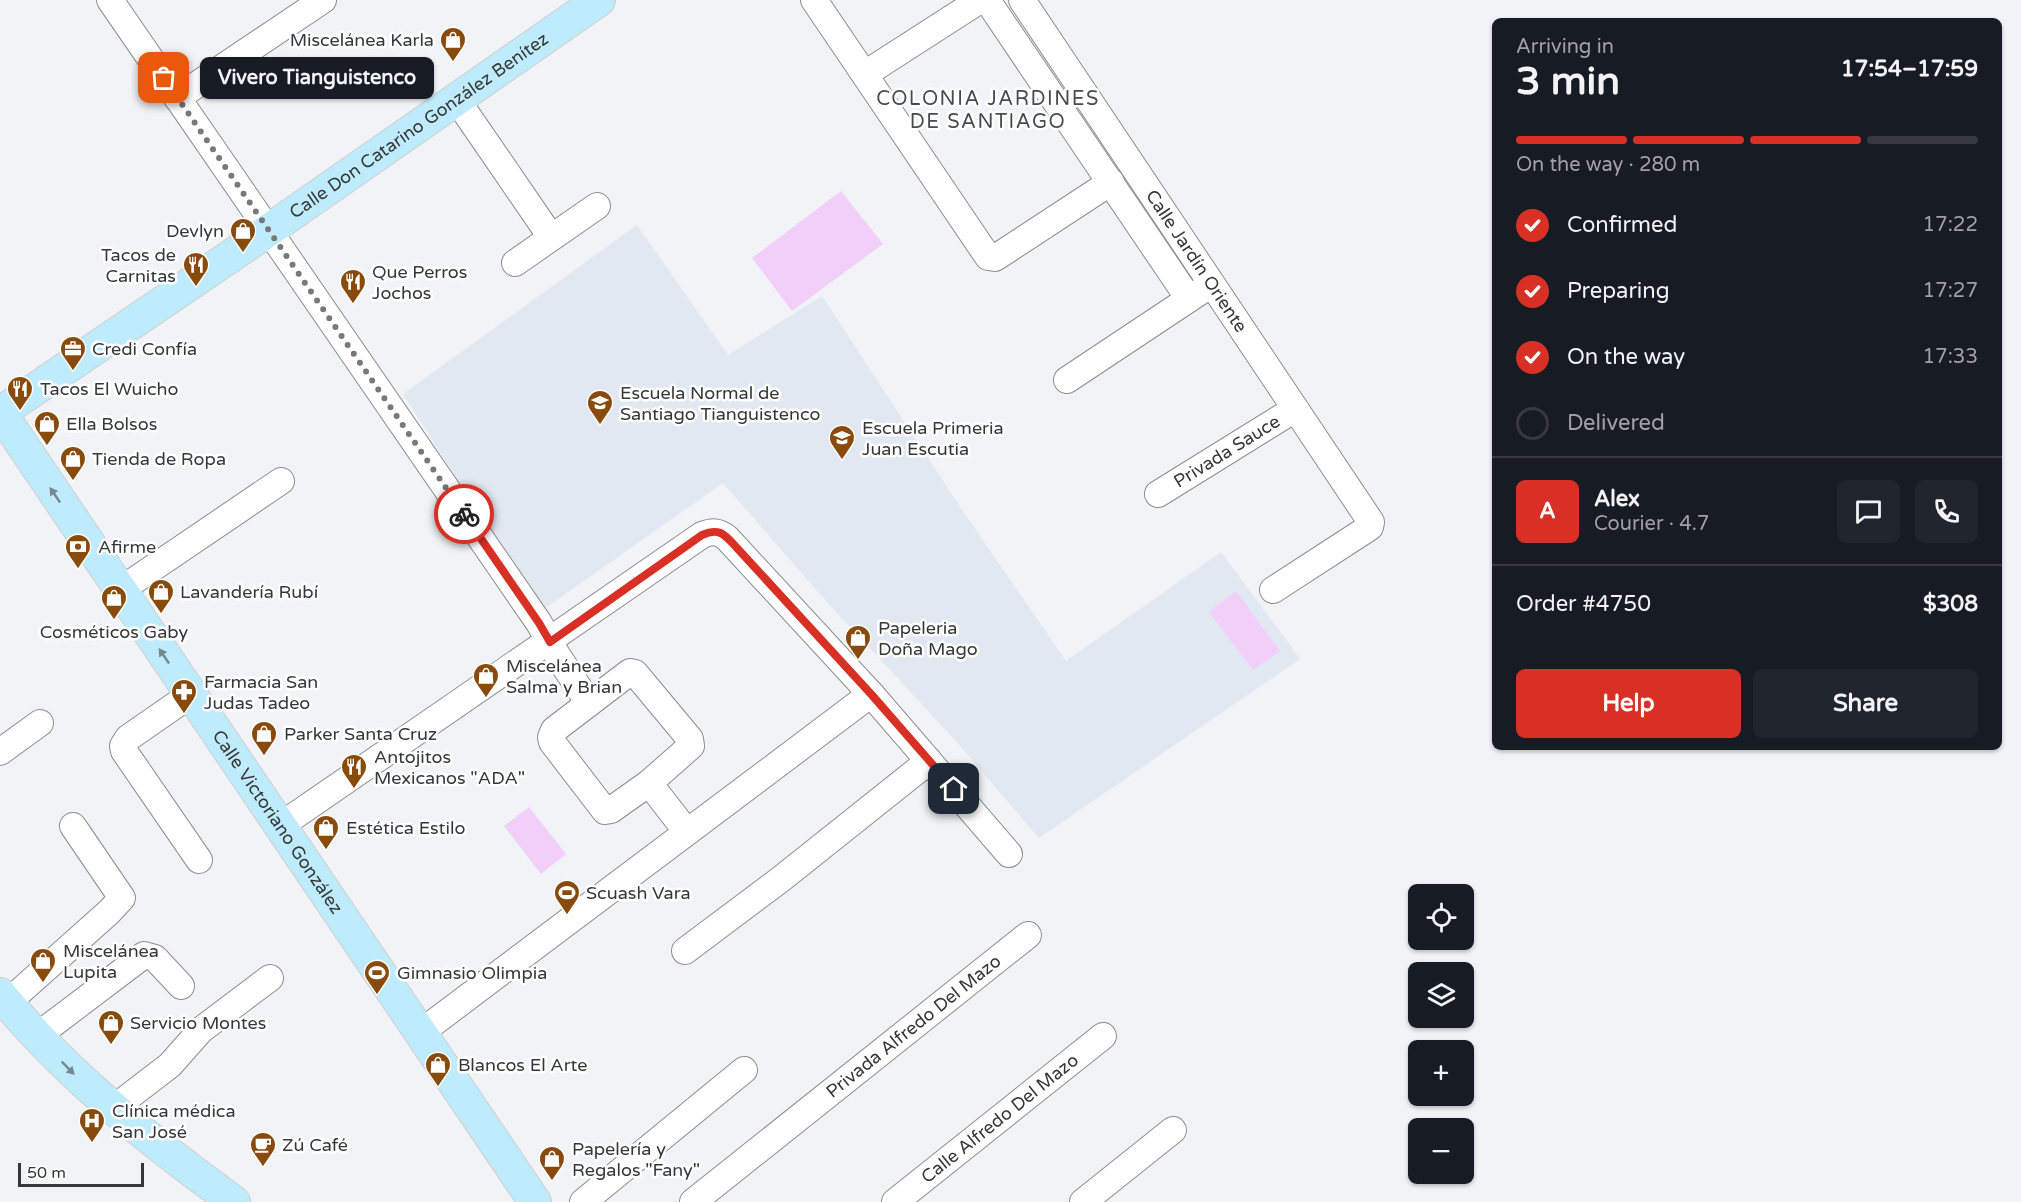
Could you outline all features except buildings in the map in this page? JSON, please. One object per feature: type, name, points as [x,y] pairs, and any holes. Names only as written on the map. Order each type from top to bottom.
[{"type":"main road","name":"Calle Don Catarino González Benítez","points":[[0,413],[269,230],[599,0]]},
{"type":"main road","name":"Calle Victoriano González","points":[[0,413],[536,1202]]},
{"type":"main road","points":[[4,998],[77,1077],[152,1142],[234,1202]]},
{"type":"street","points":[[110,0],[539,623],[589,703]]},
{"type":"street","points":[[177,98],[323,0]]},
{"type":"street","points":[[814,0],[988,257],[995,258],[1111,182]]},
{"type":"street","points":[[865,74],[980,0]]},
{"type":"street","points":[[987,0],[1190,299]]},
{"type":"street","name":"Calle Jardín Oriente","points":[[1022,0],[1371,522],[1367,530],[1273,590]]},
{"type":"street","points":[[457,100],[551,237]]},
{"type":"street","points":[[515,263],[597,206]]},
{"type":"street","points":[[1067,380],[1212,284]]},
{"type":"street","name":"Privada Sauce","points":[[1158,495],[1295,409]]},
{"type":"street","points":[[119,591],[281,482]]},
{"type":"street","points":[[280,826],[702,535],[712,531],[720,532],[737,548],[871,694],[1009,854]]},
{"type":"street","points":[[633,672],[690,739],[692,746],[649,783],[605,812],[552,742],[551,737],[554,730],[627,673],[633,672]]},
{"type":"street","points":[[420,1033],[871,694]]},
{"type":"street","points":[[190,695],[128,738],[123,746],[124,751],[199,860]]},
{"type":"street","points":[[0,752],[40,723]]},
{"type":"street","points":[[685,951],[781,879],[930,761]]},
{"type":"street","points":[[649,783],[687,832]]},
{"type":"street","points":[[4,998],[110,912],[122,898],[73,826]]},
{"type":"street","name":"Privada Alfredo Del Mazo","points":[[693,1202],[1028,935]]},
{"type":"street","points":[[38,1036],[144,955],[155,958],[181,986]]},
{"type":"street","points":[[114,1108],[170,1065],[201,1030],[270,978]]},
{"type":"street","name":"Calle Alfredo Del Mazo","points":[[895,1202],[1104,1036]]},
{"type":"street","points":[[583,1202],[744,1070]]},
{"type":"street","points":[[1083,1202],[1173,1130]]},
{"type":"shaded area","points":[[841,191],[883,244],[792,311],[752,258]]},
{"type":"shaded area","points":[[637,225],[728,355],[822,296],[964,513],[1066,661],[1221,552],[1300,659],[1039,838],[955,740],[827,602],[723,483],[541,611],[403,394]]},
{"type":"shaded area","points":[[1236,591],[1280,651],[1253,670],[1209,612]]},
{"type":"shaded area","points":[[529,807],[566,854],[541,874],[504,826]]},
{"type":"way so far","points":[[164,78],[464,514]]},
{"type":"place","name":"Miscelánea Karla","points":[[453,63]]},
{"type":"place","name":"Vivero Tianguistenco","points":[[164,78]]},
{"type":"place","name":"Devlyn","points":[[243,254]]},
{"type":"place","name":"Tacos de Carnitas","points":[[196,288]]},
{"type":"place","name":"Que Perros Jochos","points":[[353,305]]},
{"type":"place","name":"Credi Confía","points":[[73,372]]},
{"type":"place","name":"Tacos El Wuicho","points":[[20,412]]},
{"type":"place","name":"Escuela Normal de Santiago Tianguistenco","points":[[600,426]]},
{"type":"place","name":"Ella Bolsos","points":[[47,447]]},
{"type":"place","name":"Escuela Primeria Juan Escutia","points":[[842,461]]},
{"type":"place","name":"Tienda de Ropa","points":[[73,482]]},
{"type":"place","name":"Afirme","points":[[78,570]]},
{"type":"place","name":"Lavandería Rubí","points":[[161,615]]},
{"type":"place","name":"Cosméticos Gaby","points":[[114,621]]},
{"type":"place","name":"Papeleria Doña Mago","points":[[858,661]]},
{"type":"place","name":"Miscelánea Salma y Brian","points":[[486,699]]},
{"type":"place","name":"Farmacia San Judas Tadeo","points":[[184,715]]},
{"type":"place","name":"Parker Santa Cruz","points":[[264,757]]},
{"type":"place","name":"Antojitos Mexicanos \"ADA\"","points":[[354,790]]},
{"type":"place","name":"Estética Estilo","points":[[326,851]]},
{"type":"place","name":"Scuash Vara","points":[[567,916]]},
{"type":"place","name":"Miscelánea Lupita","points":[[43,984]]},
{"type":"place","name":"Gimnasio Olimpia","points":[[377,996]]},
{"type":"place","name":"Servicio Montes","points":[[111,1046]]},
{"type":"place","name":"Blancos El Arte","points":[[438,1088]]},
{"type":"place","name":"Clínica médica San José","points":[[92,1144]]},
{"type":"place","name":"Zú Café","points":[[263,1168]]},
{"type":"place","name":"Papelería y Regalos \"Fany\"","points":[[552,1182]]},
{"type":"district","name":"COLONIA JARDINES DE SANTIAGO","points":[[988,110]]},
{"type":"route","points":[[464,514],[550,642],[702,535],[712,531],[720,532],[871,694],[954,789]]}]
